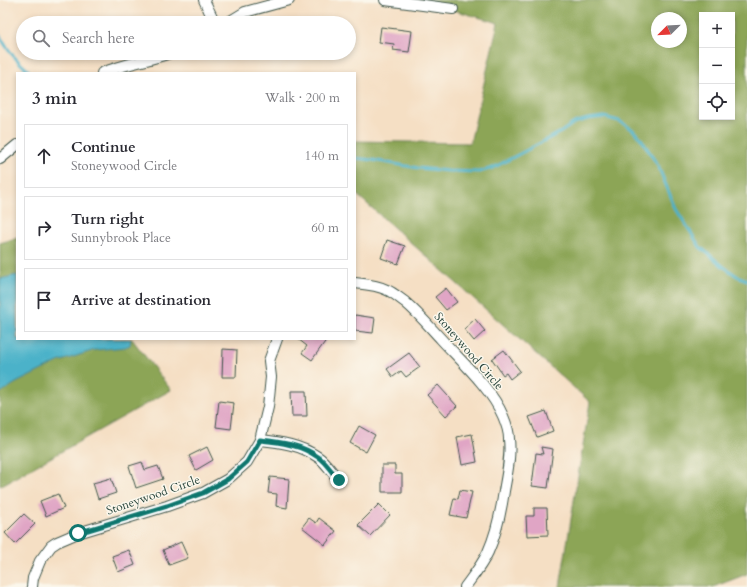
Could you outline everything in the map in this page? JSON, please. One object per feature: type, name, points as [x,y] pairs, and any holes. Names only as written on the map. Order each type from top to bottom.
[{"type":"street","points":[[204,0],[212,16]]},
{"type":"street","points":[[238,16],[245,12],[290,0]]},
{"type":"street","points":[[385,0],[453,9]]},
{"type":"street","points":[[105,72],[118,67],[148,60]]},
{"type":"street","points":[[0,159],[16,146]]},
{"type":"street","name":"Stoneywood Circle","points":[[356,283],[386,289],[396,295],[417,313],[484,386],[495,401],[503,416],[510,440],[507,475],[496,534],[482,564],[465,587]]},
{"type":"street","name":"Stoneywood Circle","points":[[32,587],[33,578],[40,561],[51,546],[57,542],[78,533],[167,506],[203,493],[228,479],[247,462],[260,440],[268,407],[271,377],[269,361],[277,340]]},
{"type":"street","points":[[260,440],[280,442],[302,448],[318,457],[339,480]]},
{"type":"green space","points":[[419,0],[747,0],[747,574],[713,587],[560,587],[590,402],[356,194],[356,141],[470,143],[498,23]]},
{"type":"green space","points":[[16,238],[16,340],[133,340],[171,390],[0,486],[0,243]]},
{"type":"water","points":[[16,275],[16,340],[131,340],[130,345],[125,347],[95,350],[58,362],[16,383],[0,393],[0,279]]},
{"type":"building","points":[[381,27],[412,31],[409,52],[393,50],[394,44],[379,42]]},
{"type":"building","points":[[387,240],[405,246],[398,264],[381,258]]},
{"type":"building","points":[[446,288],[457,302],[446,310],[435,297]]},
{"type":"building","points":[[356,315],[375,318],[373,333],[356,331]]},
{"type":"building","points":[[475,319],[485,331],[474,341],[464,329]]},
{"type":"building","points":[[299,340],[326,340],[312,360],[302,353],[307,346]]},
{"type":"building","points":[[223,349],[237,350],[236,377],[222,377]]},
{"type":"building","points":[[504,350],[520,371],[510,379],[506,373],[503,375],[492,359]]},
{"type":"building","points":[[409,353],[420,367],[406,377],[401,371],[393,377],[387,369]]},
{"type":"building","points":[[438,385],[457,406],[446,416],[427,395]]},
{"type":"building","points":[[291,391],[306,391],[307,416],[292,416]]},
{"type":"building","points":[[219,401],[234,403],[231,429],[216,427]]},
{"type":"building","points":[[546,411],[553,431],[537,437],[529,417]]},
{"type":"building","points":[[359,426],[375,435],[366,452],[350,443]]},
{"type":"building","points":[[472,434],[477,462],[462,465],[457,437]]},
{"type":"building","points":[[207,447],[213,460],[196,470],[189,456]]},
{"type":"building","points":[[541,447],[553,449],[548,488],[532,486],[536,453],[543,454]]},
{"type":"building","points":[[142,462],[145,470],[158,466],[163,479],[136,488],[129,466]]},
{"type":"building","points":[[382,465],[395,465],[395,474],[402,474],[402,492],[382,492]]},
{"type":"building","points":[[270,477],[289,479],[287,508],[276,506],[277,494],[268,493]]},
{"type":"building","points":[[111,478],[116,493],[98,499],[93,483]]},
{"type":"building","points":[[460,490],[472,492],[466,518],[450,515],[454,498],[458,499]]},
{"type":"building","points":[[58,494],[64,508],[46,516],[40,501]]},
{"type":"building","points":[[379,504],[390,515],[370,536],[358,525]]},
{"type":"building","points":[[534,508],[547,508],[548,535],[527,536],[526,516],[534,516]]},
{"type":"building","points":[[24,514],[35,524],[15,544],[5,533]]},
{"type":"building","points":[[309,518],[316,523],[319,518],[336,531],[325,545],[302,527]]},
{"type":"building","points":[[181,542],[188,558],[169,565],[163,550]]},
{"type":"building","points":[[129,550],[135,565],[118,572],[112,556]]},
{"type":"waterway","points":[[0,36],[16,58]]},
{"type":"waterway","points":[[18,60],[30,72]]},
{"type":"waterway","points":[[356,158],[418,168],[479,172],[493,168],[561,132],[574,123],[604,117],[619,121],[632,129],[642,140],[658,166],[676,209],[700,247],[724,267],[737,276],[747,280]]},
{"type":"route","points":[[78,533],[167,506],[203,493],[228,479],[247,462],[260,440],[280,442],[302,448],[318,457],[339,480]]}]
